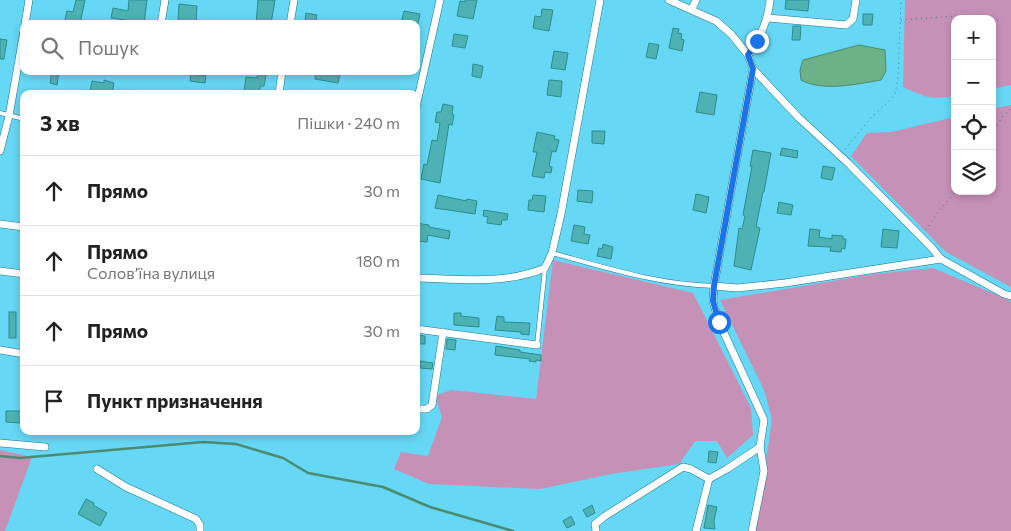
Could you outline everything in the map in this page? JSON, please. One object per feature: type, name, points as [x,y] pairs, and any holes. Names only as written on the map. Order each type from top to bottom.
[{"type":"street","points":[[26,20],[29,0]]},
{"type":"street","points":[[162,20],[165,0]]},
{"type":"street","points":[[291,20],[294,0]]},
{"type":"street","points":[[420,90],[440,0]]},
{"type":"street","points":[[420,278],[489,280],[512,278],[545,268],[552,252],[600,0]]},
{"type":"street","points":[[669,0],[716,20],[731,34],[748,55],[753,69],[798,116],[922,237],[941,259],[1004,294],[1011,296]]},
{"type":"street","points":[[692,9],[696,0]]},
{"type":"street","points":[[748,55],[768,18],[770,0]]},
{"type":"street","points":[[768,18],[846,25],[853,19],[856,0]]},
{"type":"street","points":[[0,151],[9,116],[20,54]]},
{"type":"street","points":[[752,531],[764,472],[760,446],[764,420],[719,322],[713,301],[714,286],[753,69]]},
{"type":"street","points":[[280,90],[281,75]]},
{"type":"street","points":[[0,224],[20,226]]},
{"type":"street","points":[[714,286],[737,288],[785,283],[941,259]]},
{"type":"street","points":[[0,271],[20,274]]},
{"type":"street","points":[[420,329],[537,345]]},
{"type":"street","points":[[420,409],[427,409],[432,405],[443,332]]},
{"type":"street","points":[[0,350],[20,353]]},
{"type":"street","points":[[0,443],[45,447]]},
{"type":"street","points":[[696,531],[709,479],[760,446]]},
{"type":"street","points":[[596,531],[595,524],[605,516],[683,467],[691,469],[709,479]]},
{"type":"street","points":[[97,469],[126,487],[196,519],[200,525],[200,531]]},
{"type":"lane","points":[[0,113],[20,118]]},
{"type":"lane","points":[[552,252],[640,278],[714,286]]},
{"type":"lane","points":[[537,345],[545,268]]},
{"type":"path","points":[[840,155],[872,117],[895,94],[898,78],[901,0]]},
{"type":"path","points":[[900,20],[928,19],[951,15]]},
{"type":"path","points":[[996,20],[1002,20]]},
{"type":"path","points":[[996,127],[1003,116],[1011,109]]},
{"type":"path","points":[[922,237],[938,212],[953,195]]},
{"type":"shaded area","points":[[905,0],[1011,0],[1011,85],[996,88],[996,15],[951,15],[951,96],[928,97],[903,87]]},
{"type":"shaded area","points":[[859,45],[885,50],[886,71],[881,80],[851,85],[819,86],[801,80],[800,70],[803,60]]},
{"type":"shaded area","points":[[1011,105],[1011,287],[946,252],[851,156],[867,133],[891,132],[951,118],[951,195],[996,195],[996,108]]},
{"type":"shaded area","points":[[553,260],[693,293],[751,408],[753,435],[727,458],[717,441],[695,441],[679,464],[611,474],[540,489],[429,484],[394,469],[401,452],[428,456],[442,417],[435,396],[451,390],[536,399]]},
{"type":"shaded area","points":[[933,268],[1011,301],[1011,531],[753,531],[762,488],[772,419],[764,390],[720,300],[874,274]]},
{"type":"shaded area","points":[[0,450],[32,457],[5,531],[0,531]]},
{"type":"building","points":[[76,0],[85,0],[81,20],[65,20],[67,11],[73,12]]},
{"type":"building","points":[[129,0],[147,0],[144,20],[111,18],[113,8],[128,11]]},
{"type":"building","points":[[258,0],[275,0],[272,20],[256,20]]},
{"type":"building","points":[[465,0],[477,0],[473,19],[457,16],[460,1],[465,2]]},
{"type":"building","points":[[786,0],[809,0],[808,11],[785,9]]},
{"type":"building","points":[[179,4],[197,6],[196,20],[178,20]]},
{"type":"building","points":[[542,9],[553,10],[549,31],[533,28],[535,16],[541,17]]},
{"type":"building","points":[[404,11],[420,14],[419,20],[402,20]]},
{"type":"building","points":[[306,13],[317,15],[316,20],[305,20]]},
{"type":"building","points":[[863,14],[873,14],[872,25],[863,25]]},
{"type":"building","points":[[793,26],[801,26],[800,40],[792,40]]},
{"type":"building","points":[[673,28],[679,29],[678,33],[682,34],[681,39],[684,40],[682,51],[669,48]]},
{"type":"building","points":[[454,34],[468,36],[465,48],[452,46]]},
{"type":"building","points":[[0,39],[7,40],[4,59],[0,59]]},
{"type":"building","points":[[649,43],[659,45],[656,59],[646,57]]},
{"type":"building","points":[[554,51],[568,53],[565,70],[551,68]]},
{"type":"building","points":[[473,64],[483,66],[481,78],[472,76]]},
{"type":"building","points":[[51,75],[58,75],[57,85],[50,83]]},
{"type":"building","points":[[191,75],[206,76],[205,83],[190,81]]},
{"type":"building","points":[[258,75],[266,75],[264,86],[261,86],[259,90],[244,90],[246,77],[257,78]]},
{"type":"building","points":[[316,75],[340,75],[338,83],[315,79]]},
{"type":"building","points":[[104,80],[114,83],[113,90],[90,90],[92,81],[104,83]]},
{"type":"building","points":[[549,80],[562,81],[561,97],[547,95]]},
{"type":"building","points":[[700,92],[717,95],[714,115],[696,112]]},
{"type":"building","points":[[443,104],[453,106],[452,114],[454,115],[452,125],[449,124],[440,183],[421,179],[424,164],[427,165],[432,140],[437,141],[440,123],[435,122],[437,112],[441,112]]},
{"type":"building","points":[[592,131],[605,131],[604,144],[592,143]]},
{"type":"building","points":[[537,132],[555,136],[554,139],[559,140],[556,152],[552,151],[549,166],[552,167],[551,173],[545,172],[544,178],[532,176],[537,152],[533,152]]},
{"type":"building","points":[[782,148],[798,151],[797,158],[780,155]]},
{"type":"building","points":[[753,150],[771,153],[756,227],[760,228],[751,270],[734,266],[739,228],[742,229],[745,216],[743,215]]},
{"type":"building","points":[[823,166],[835,168],[832,180],[821,178]]},
{"type":"building","points":[[578,190],[593,191],[592,203],[577,201]]},
{"type":"building","points":[[696,194],[709,197],[706,213],[693,210]]},
{"type":"building","points":[[438,195],[467,201],[467,199],[477,201],[475,214],[435,208]]},
{"type":"building","points":[[533,195],[546,196],[544,212],[528,210],[529,200],[532,200]]},
{"type":"building","points":[[779,202],[793,205],[791,215],[777,213]]},
{"type":"building","points":[[484,210],[508,214],[507,220],[502,220],[501,225],[487,223],[488,217],[483,216]]},
{"type":"building","points":[[420,224],[450,231],[449,239],[428,235],[427,242],[420,241]]},
{"type":"building","points":[[574,225],[585,227],[584,234],[590,235],[588,244],[571,241]]},
{"type":"building","points":[[810,229],[820,230],[819,237],[832,239],[832,235],[843,236],[843,239],[846,239],[845,249],[842,248],[841,252],[830,251],[831,247],[808,246]]},
{"type":"building","points":[[883,229],[899,231],[897,248],[881,247]]},
{"type":"building","points":[[603,244],[613,247],[611,259],[597,256],[599,248],[602,249]]},
{"type":"building","points":[[9,312],[16,312],[16,338],[9,338]]},
{"type":"building","points":[[454,313],[461,313],[461,316],[479,318],[479,327],[454,325]]},
{"type":"building","points":[[497,316],[504,317],[504,322],[530,323],[529,335],[521,334],[521,332],[495,330]]},
{"type":"building","points":[[420,335],[425,336],[425,344],[420,344]]},
{"type":"building","points":[[447,339],[456,340],[455,350],[446,349]]},
{"type":"building","points":[[496,346],[541,355],[541,361],[536,360],[536,362],[529,361],[530,359],[495,355]]},
{"type":"building","points":[[420,361],[433,363],[432,369],[420,368]]},
{"type":"building","points":[[6,411],[20,411],[20,423],[6,422]]},
{"type":"building","points":[[709,451],[718,452],[716,463],[708,462]]},
{"type":"building","points":[[86,499],[107,513],[100,526],[78,514]]},
{"type":"building","points":[[592,505],[595,513],[587,517],[583,510]]},
{"type":"building","points":[[708,505],[717,507],[714,521],[715,529],[704,528]]},
{"type":"building","points":[[571,516],[575,524],[567,528],[563,521]]},
{"type":"waterway","points":[[0,456],[20,458],[203,442],[236,444],[283,458],[308,473],[383,487],[430,507],[513,531]]},
{"type":"route","points":[[719,322],[713,301],[714,286],[753,69],[748,55],[757,41]]}]
